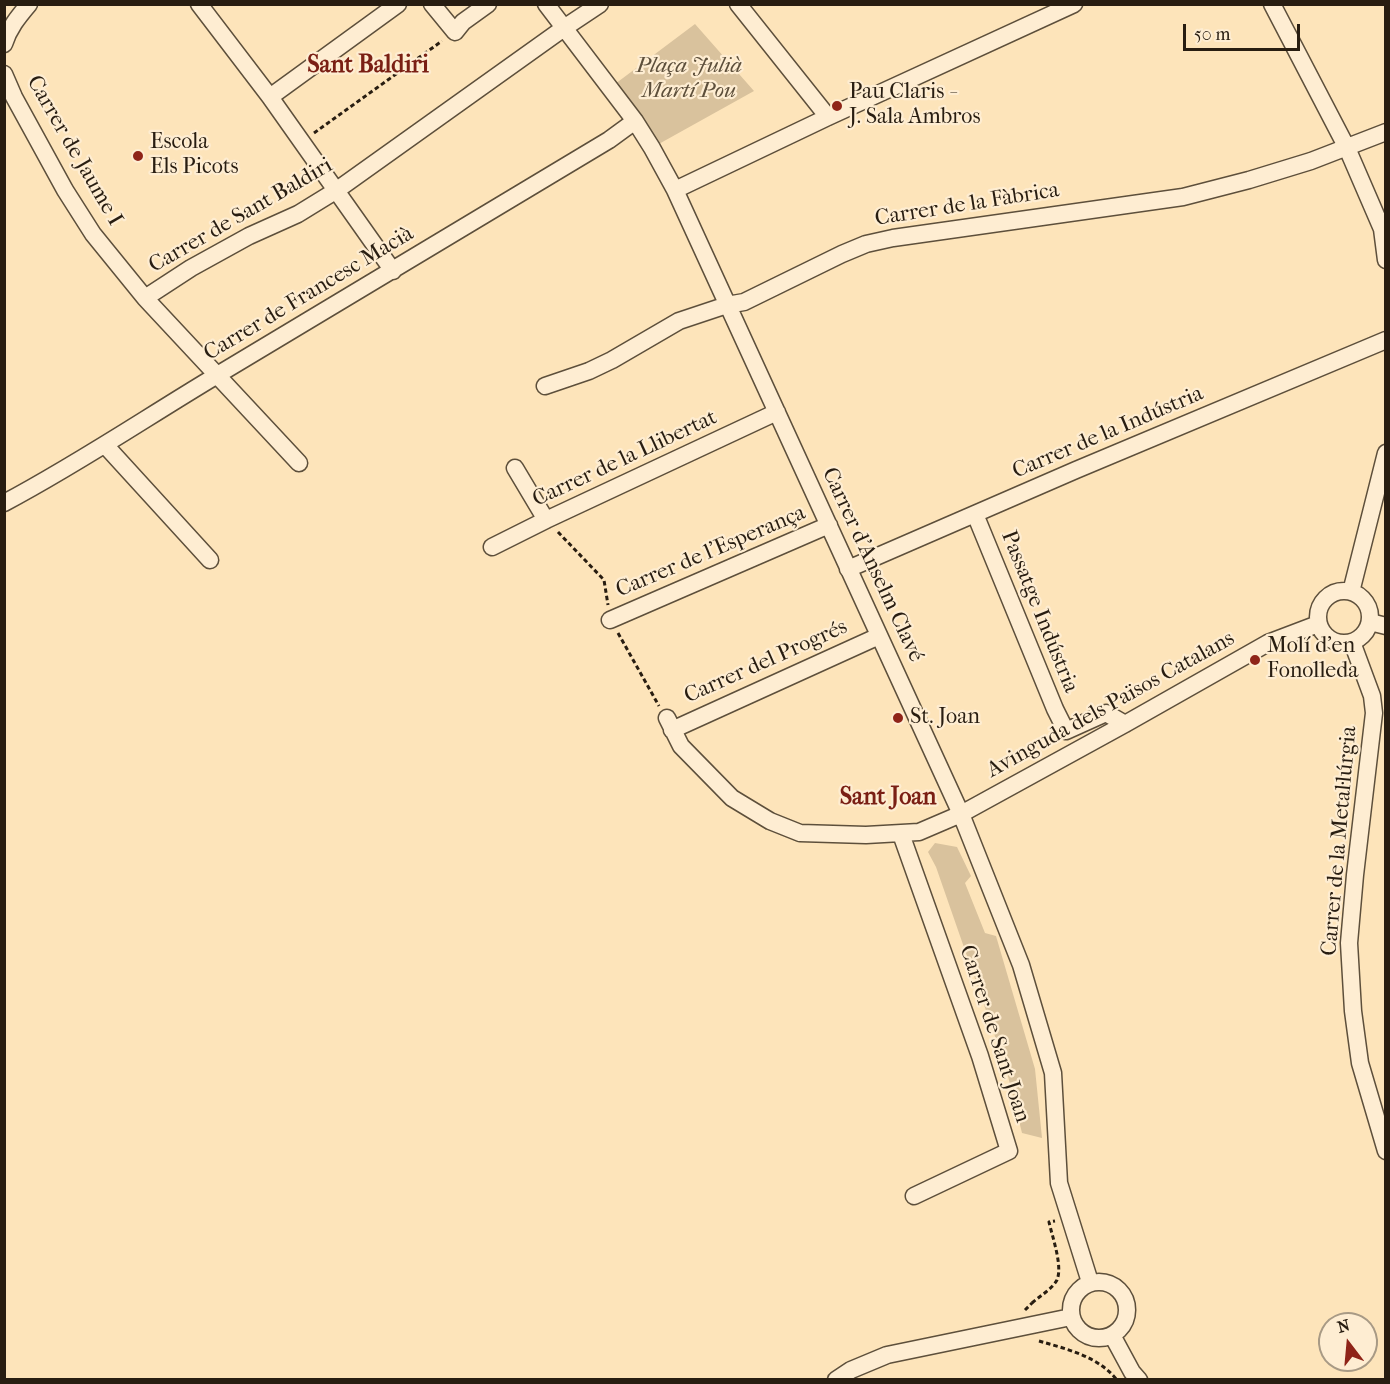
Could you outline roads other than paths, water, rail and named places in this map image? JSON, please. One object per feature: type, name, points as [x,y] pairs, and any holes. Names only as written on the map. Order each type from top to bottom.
[{"type":"street","points":[[5,36],[29,4]]},
{"type":"street","points":[[199,4],[303,141],[393,271]]},
{"type":"street","points":[[270,97],[398,4]]},
{"type":"street","points":[[432,4],[455,32],[463,22],[488,4]]},
{"type":"street","name":"Carrer d'Anselm Clavé","points":[[546,4],[635,121],[675,190],[961,814],[1021,965],[1053,1073],[1059,1183],[1090,1282]]},
{"type":"street","name":"Carrer de Sant Baldiri","points":[[145,298],[191,268],[249,236],[298,214],[337,190],[600,4]]},
{"type":"street","points":[[738,4],[828,117]]},
{"type":"street","points":[[675,190],[1074,4]]},
{"type":"street","points":[[1272,4],[1347,148],[1382,229],[1386,260]]},
{"type":"street","name":"Carrer de Jaume I","points":[[4,74],[14,98],[65,190],[93,234],[145,298],[298,463]]},
{"type":"street","name":"Carrer de Francesc Macià","points":[[4,503],[45,481],[393,271],[609,140],[635,121]]},
{"type":"street","name":"Carrer de la Fàbrica","points":[[545,386],[589,371],[612,360],[679,321],[727,305],[744,302],[866,244],[904,236],[1183,197],[1311,161],[1386,132]]},
{"type":"street","name":"Carrer de la Indústria","points":[[848,569],[1386,340]]},
{"type":"street","name":"Carrer de la Llibertat","points":[[492,547],[777,412]]},
{"type":"street","points":[[105,445],[210,560]]},
{"type":"street","points":[[1352,591],[1386,453]]},
{"type":"street","points":[[516,468],[546,520]]},
{"type":"street","name":"Passatge Indústria","points":[[975,514],[1066,731],[1106,713],[1125,724]]},
{"type":"street","name":"Carrer de l'Esperança","points":[[610,620],[829,525]]},
{"type":"street","points":[[1352,591],[1368,604],[1370,613],[1378,624],[1367,630],[1359,639],[1341,643],[1329,640],[1323,633],[1318,624],[1319,610],[1326,598],[1337,592],[1352,591]]},
{"type":"street","name":"Avinguda dels Països Catalans","points":[[669,724],[681,746],[732,798],[770,821],[800,833],[866,835],[919,832],[961,814],[1268,643],[1318,624]]},
{"type":"street","name":"Carrer del Progrés","points":[[669,724],[879,636]]},
{"type":"street","name":"Carrer de la Metal·lúrgia","points":[[1352,642],[1372,696],[1374,713],[1354,875],[1349,943],[1353,1011],[1360,1063],[1386,1151]]},
{"type":"street","name":"Carrer de Sant Joan","points":[[901,834],[980,1056],[1009,1150],[914,1202]]},
{"type":"street","points":[[1103,1281],[1114,1285],[1123,1294],[1127,1304],[1127,1316],[1122,1326],[1112,1335],[1100,1338],[1090,1337],[1080,1332],[1074,1325],[1071,1317],[1071,1301],[1078,1289],[1090,1282],[1103,1281]]},
{"type":"street","points":[[836,1380],[851,1370],[887,1355],[1071,1317]]},
{"type":"street","points":[[1112,1335],[1132,1372],[1139,1380]]},
{"type":"place","name":"Pau Claris - J. Sala Ambros","points":[[837,106]]},
{"type":"place","name":"Escola Els Picots","points":[[138,156]]},
{"type":"place","name":"Molí d'en Fonolleda","points":[[1255,660]]},
{"type":"place","name":"St. Joan","points":[[898,718]]},
{"type":"district","name":"Sant Baldiri","points":[[368,66]]},
{"type":"district","name":"Sant Joan","points":[[888,798]]},
{"type":"park label","name":"Plaça Julià Martí Pou","points":[[689,80]]}]
